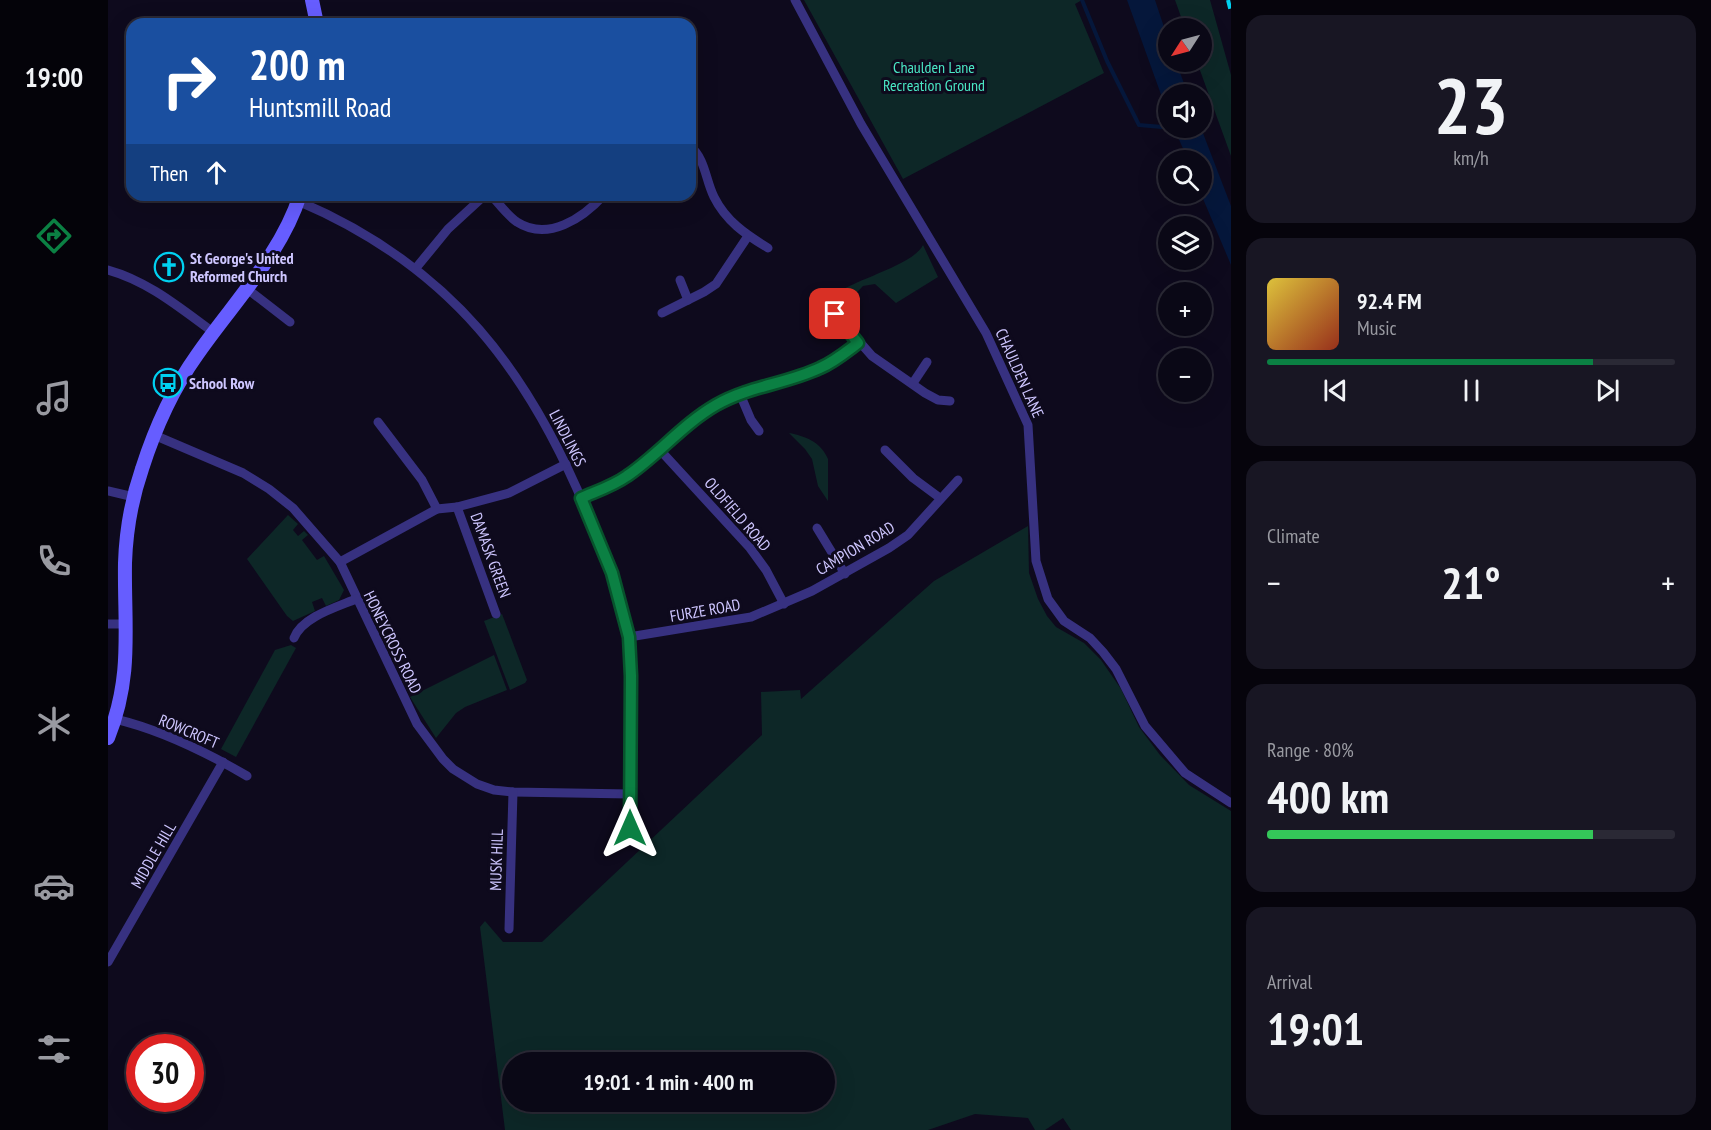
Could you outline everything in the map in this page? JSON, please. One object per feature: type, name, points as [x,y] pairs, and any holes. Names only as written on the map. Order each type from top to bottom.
[{"type":"street","points":[[312,0],[316,18]]},
{"type":"street","name":"CHAULDEN LANE","points":[[795,0],[861,124],[986,333],[1028,425],[1036,561],[1048,599],[1064,621],[1090,638],[1110,660],[1145,726],[1185,773],[1231,803]]},
{"type":"street","points":[[696,153],[703,162],[713,196],[723,212],[734,226],[768,248]]},
{"type":"street","points":[[108,738],[116,719],[124,681],[125,561],[134,497],[154,435],[178,383],[268,258],[297,201]]},
{"type":"street","name":"LINDLINGS","points":[[305,201],[375,240],[416,268],[474,323],[520,382],[566,464],[612,573],[629,637],[630,828]]},
{"type":"street","points":[[416,268],[448,229],[478,201]]},
{"type":"street","points":[[497,201],[519,223],[546,229],[566,224],[580,216],[597,201]]},
{"type":"street","points":[[662,313],[716,284],[748,236]]},
{"type":"street","points":[[108,270],[143,284],[168,298],[213,332]]},
{"type":"street","points":[[680,280],[688,300]]},
{"type":"street","points":[[246,288],[290,322]]},
{"type":"street","points":[[835,314],[858,343],[872,356],[938,400],[950,401]]},
{"type":"street","points":[[581,498],[625,478],[700,415],[718,404],[740,394],[821,368],[858,343]]},
{"type":"street","points":[[913,383],[927,362]]},
{"type":"street","points":[[740,394],[759,431]]},
{"type":"street","points":[[378,422],[422,480],[437,510]]},
{"type":"street","name":"HONEYCROSS ROAD","points":[[154,435],[243,473],[269,489],[299,514],[340,562],[417,724],[453,769],[477,784],[494,790],[630,794]]},
{"type":"street","name":"OLDFIELD ROAD","points":[[660,450],[750,548],[766,570],[784,604]]},
{"type":"street","points":[[885,450],[913,478],[940,498]]},
{"type":"street","points":[[340,562],[437,510],[509,493],[566,464]]},
{"type":"street","name":"CAMPION ROAD","points":[[784,604],[889,549],[908,535],[958,480]]},
{"type":"street","points":[[108,491],[134,497]]},
{"type":"street","name":"DAMASK GREEN","points":[[457,507],[496,614]]},
{"type":"street","points":[[817,528],[845,574]]},
{"type":"street","points":[[294,638],[310,620],[356,598]]},
{"type":"street","name":"FURZE ROAD","points":[[629,637],[751,618],[784,604]]},
{"type":"street","points":[[108,624],[126,624]]},
{"type":"street","name":"ROWCROFT","points":[[116,719],[167,736],[247,776]]},
{"type":"street","name":"MIDDLE HILL","points":[[108,962],[223,762]]},
{"type":"street","name":"MUSK HILL","points":[[509,929],[513,792]]},
{"type":"green space","name":"Chaulden Lane Recreation Ground","points":[[804,0],[1082,0],[1075,4],[1104,73],[903,179]]},
{"type":"green space","points":[[1175,0],[1210,0],[1231,75],[1231,156],[1212,103],[1212,84],[1205,84],[1201,72],[1212,72],[1212,18],[1181,18]]},
{"type":"green space","points":[[923,245],[938,277],[896,303],[875,284],[863,286],[841,309],[836,302],[835,295],[843,289],[896,266],[917,252]]},
{"type":"green space","points":[[789,433],[812,441],[825,453],[828,459],[828,501],[818,486],[812,459]]},
{"type":"green space","points":[[288,515],[298,524],[293,530],[298,536],[304,531],[308,535],[302,540],[317,560],[324,556],[344,590],[339,600],[326,606],[322,598],[312,602],[315,611],[293,621],[287,616],[247,559]]},
{"type":"green space","points":[[1028,526],[1029,573],[1047,616],[1056,627],[1084,643],[1101,660],[1121,689],[1139,727],[1160,755],[1189,785],[1231,811],[1231,1130],[1071,1130],[1063,1118],[1045,1130],[1035,1130],[1028,1118],[975,1114],[928,1130],[505,1130],[503,1112],[835,1112],[835,1052],[502,1052],[502,1106],[480,927],[485,921],[503,942],[542,942],[762,735],[761,692],[800,690],[801,699],[934,581]]},
{"type":"green space","points":[[502,614],[527,680],[510,690],[484,621]]},
{"type":"green space","points":[[291,645],[296,648],[236,757],[221,749],[275,650]]},
{"type":"green space","points":[[494,655],[507,690],[456,713],[436,738],[410,697]]},
{"type":"water","points":[[1127,0],[1155,0],[1161,18],[1158,18],[1158,72],[1180,72],[1184,84],[1158,84],[1158,86]]},
{"type":"water","points":[[1178,138],[1205,138],[1209,150],[1184,150]]},
{"type":"water","points":[[1212,157],[1231,206],[1231,265],[1205,204],[1212,204]]},
{"type":"waterway","points":[[1082,0],[1107,61],[1139,125],[1158,127]]},
{"type":"railway","points":[[1228,0],[1231,12]]},
{"type":"place","name":"St George's United Reformed Church","points":[[169,267]]},
{"type":"place","name":"School Row","points":[[168,383]]},
{"type":"route","points":[[630,828],[629,637],[612,573],[581,498],[625,478],[700,415],[718,404],[754,388],[821,368],[843,354],[858,343],[835,314]]}]
